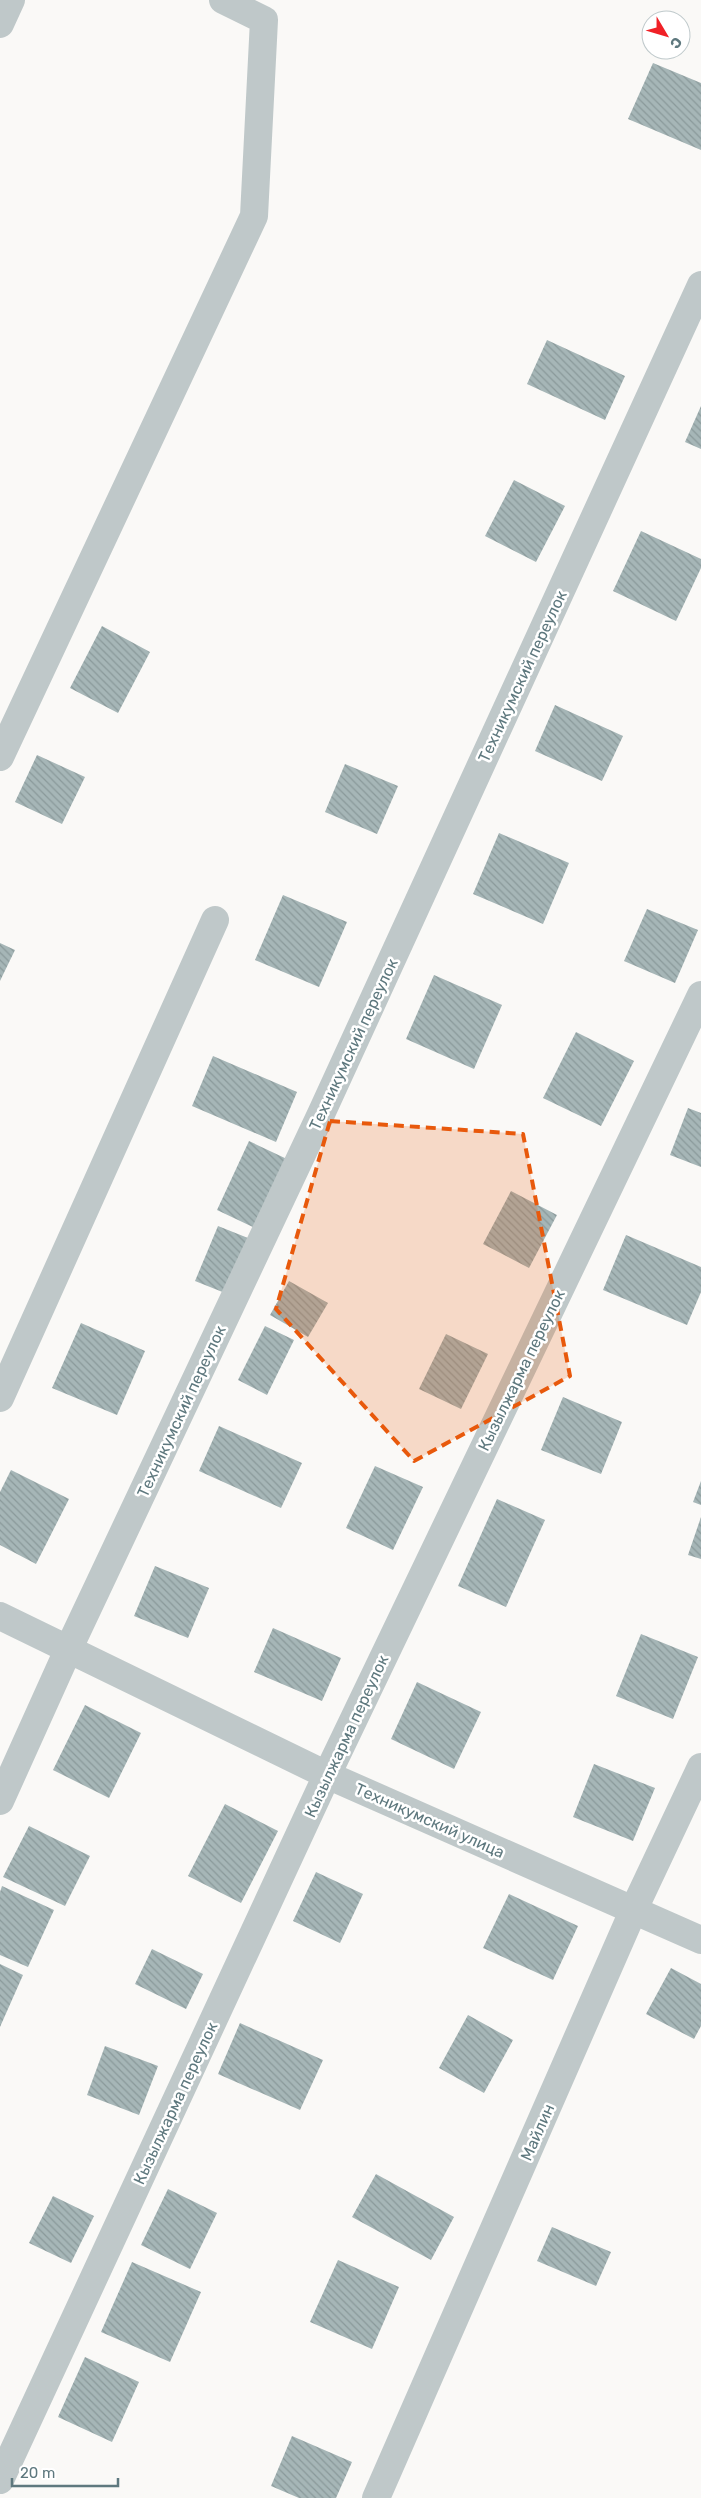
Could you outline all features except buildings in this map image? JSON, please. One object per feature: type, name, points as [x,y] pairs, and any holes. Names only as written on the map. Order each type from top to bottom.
[{"type":"street","points":[[0,24],[11,0]]},
{"type":"street","points":[[0,757],[254,216],[264,20],[223,0]]},
{"type":"street","name":"Техникумский переулок","points":[[0,1801],[69,1648],[321,1114],[701,284]]},
{"type":"street","points":[[0,1398],[215,920]]},
{"type":"street","name":"Кызылжарма переулок","points":[[0,2480],[327,1775],[701,996]]},
{"type":"street","name":"Техникумский улица","points":[[0,1616],[327,1775],[701,1940]]},
{"type":"street","name":"Майлин","points":[[376,2498],[634,1909],[701,1767]]},
{"type":"highlighted area","points":[[330,1121],[523,1134],[570,1376],[414,1461],[276,1309]]}]
